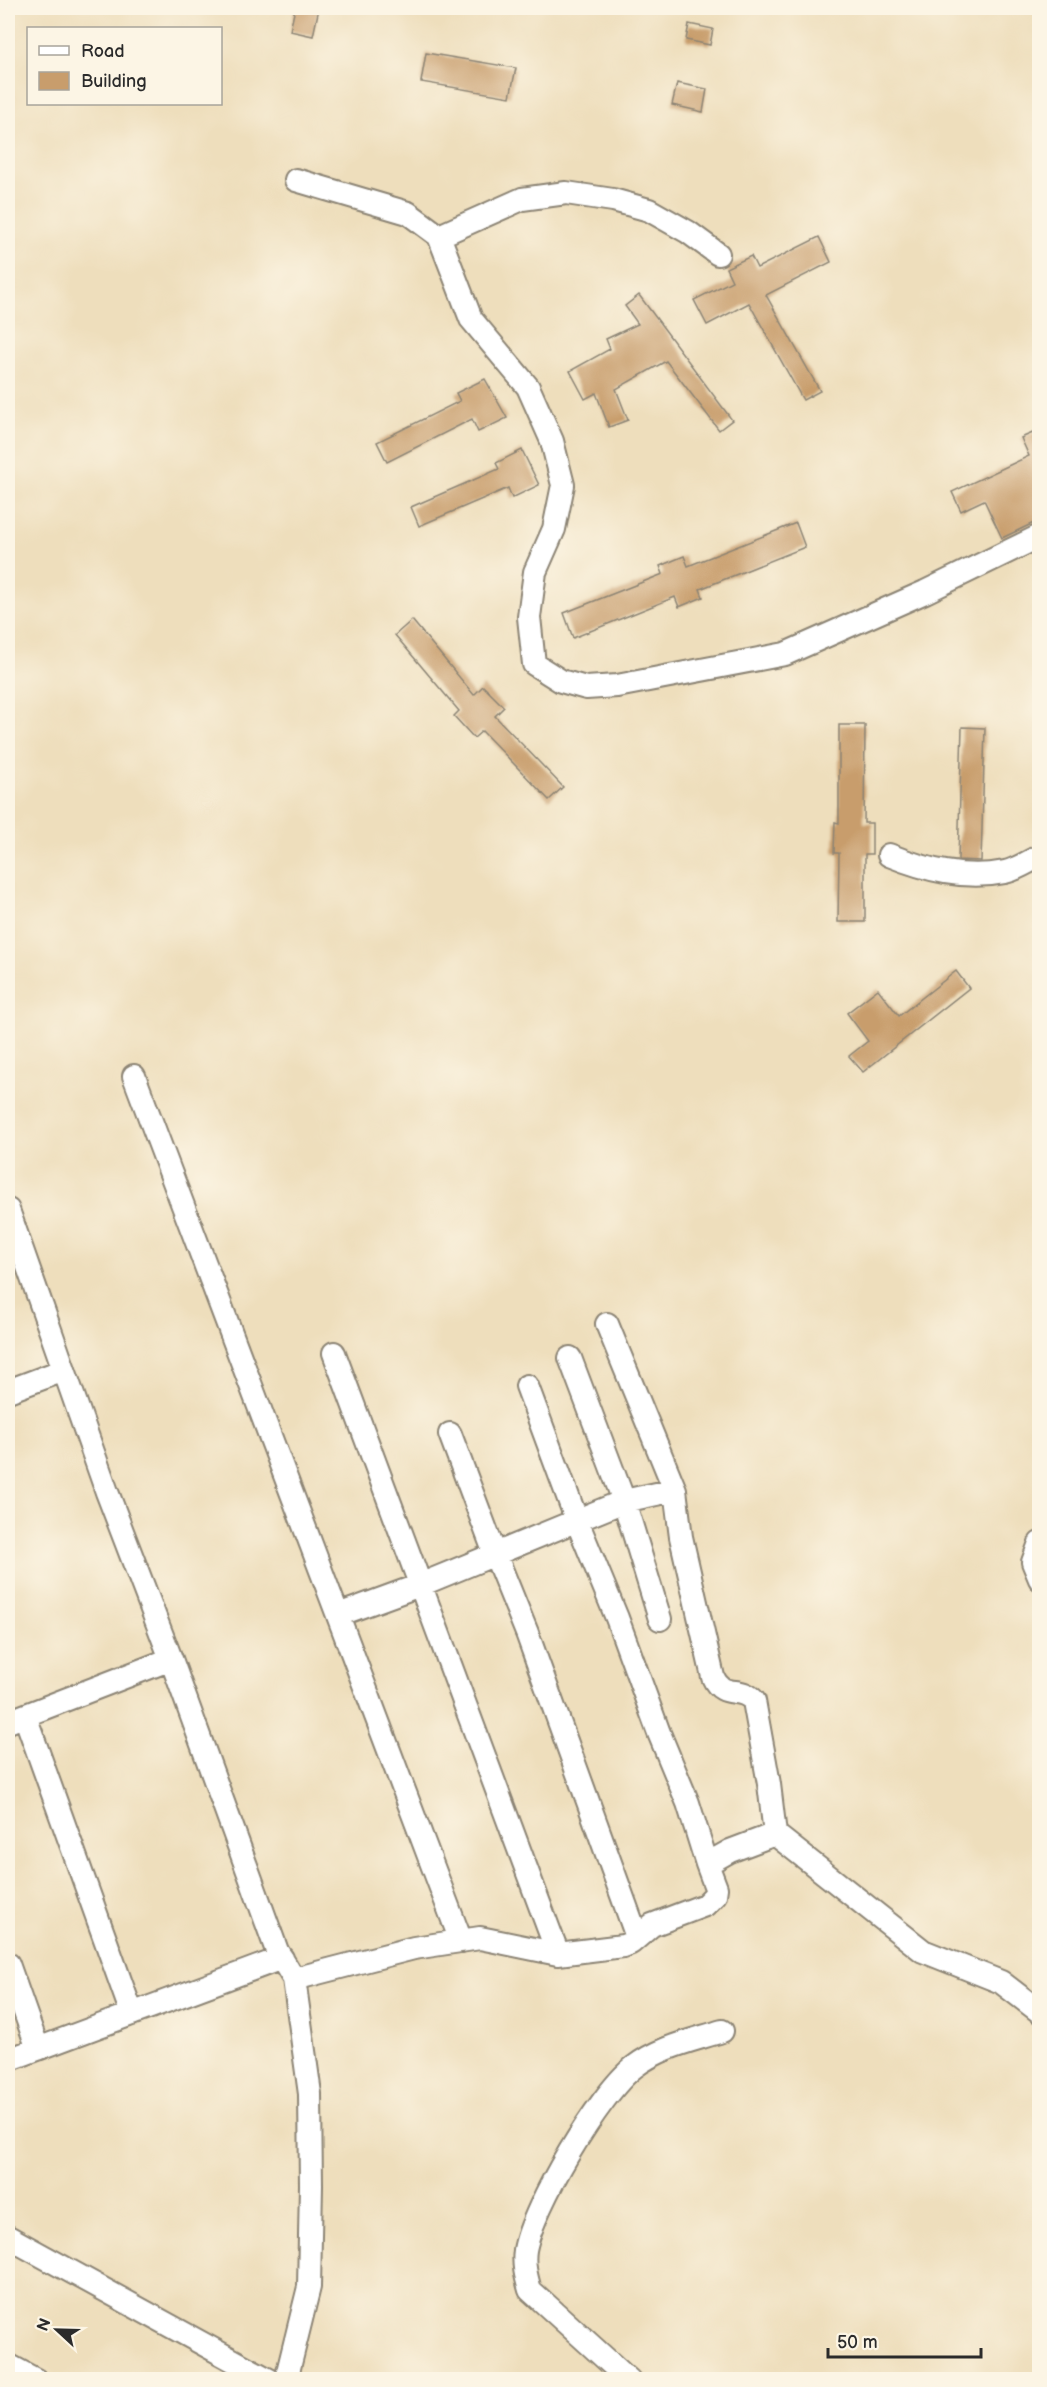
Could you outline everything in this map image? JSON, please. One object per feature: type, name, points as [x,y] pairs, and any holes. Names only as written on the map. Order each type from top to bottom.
[{"type":"street","points":[[296,180],[408,213],[439,236],[471,319],[528,387],[552,441],[563,485],[554,530],[535,572],[529,617],[534,664],[561,681],[586,688],[617,686],[784,654],[925,592],[1040,536]]},
{"type":"street","points":[[439,236],[522,199],[566,193],[613,200],[648,210],[688,232],[718,255]]},
{"type":"street","points":[[889,855],[919,867],[954,875],[1006,872],[1040,856]]},
{"type":"street","points":[[134,1076],[460,1941]]},
{"type":"street","points":[[8,1210],[107,1492],[282,1958],[294,1979],[310,2094],[311,2197],[309,2287],[286,2379]]},
{"type":"street","points":[[607,1324],[675,1490],[683,1547],[713,1677],[716,1684],[725,1691],[740,1692],[748,1695],[754,1701],[769,1784],[775,1834],[923,1952],[1001,1982],[1040,2012]]},
{"type":"street","points":[[334,1353],[558,1954]]},
{"type":"street","points":[[570,1358],[624,1501],[660,1619]]},
{"type":"street","points":[[8,1391],[64,1370]]},
{"type":"street","points":[[294,1979],[414,1948],[480,1938],[558,1954],[623,1946],[652,1925],[711,1901],[716,1888],[688,1803],[577,1521],[527,1386]]},
{"type":"street","points":[[450,1434],[527,1633],[637,1937]]},
{"type":"street","points":[[338,1615],[420,1585],[624,1501],[675,1490]]},
{"type":"street","points":[[1040,1543],[1033,1562],[1040,1579]]},
{"type":"street","points":[[132,2014],[16,1719],[171,1659]]},
{"type":"street","points":[[707,1864],[730,1851],[775,1834]]},
{"type":"street","points":[[8,2060],[282,1958]]},
{"type":"street","points":[[8,1964],[38,2049]]},
{"type":"street","points":[[629,2379],[530,2290],[524,2270],[525,2251],[531,2227],[562,2166],[602,2103],[633,2068],[661,2050],[722,2031]]},
{"type":"street","points":[[8,2237],[270,2379]]},
{"type":"street","points":[[8,2365],[36,2379]]},
{"type":"building","points":[[295,8],[319,8],[313,36],[290,31]]},
{"type":"building","points":[[689,24],[713,29],[710,45],[686,40]]},
{"type":"building","points":[[426,53],[516,68],[510,97],[421,82]]},
{"type":"building","points":[[677,83],[707,89],[703,112],[672,105]]},
{"type":"building","points":[[819,237],[831,262],[766,295],[820,391],[803,400],[749,303],[707,325],[694,300],[732,281],[726,268],[751,256],[757,268]]},
{"type":"building","points":[[639,295],[732,420],[719,430],[666,361],[616,389],[628,420],[609,427],[596,393],[585,399],[570,371],[610,349],[606,339],[638,324],[625,306]]},
{"type":"building","points":[[485,379],[507,418],[478,432],[472,419],[387,462],[377,442],[460,401],[456,393]]},
{"type":"building","points":[[1040,430],[1040,520],[1002,538],[984,500],[961,511],[952,492],[1029,456],[1021,438]]},
{"type":"building","points":[[522,450],[539,485],[512,498],[508,488],[419,526],[411,507],[499,469],[496,463]]},
{"type":"building","points":[[796,523],[805,547],[700,589],[703,597],[679,607],[675,597],[573,638],[564,613],[663,574],[660,566],[684,556],[688,566]]},
{"type":"building","points":[[412,620],[474,695],[483,686],[504,707],[495,716],[563,787],[549,800],[482,731],[474,738],[454,716],[459,711],[395,635]]},
{"type":"building","points":[[839,725],[865,725],[864,823],[872,823],[872,854],[865,854],[865,922],[838,922],[839,853],[834,853],[835,822],[839,823]]},
{"type":"building","points":[[962,727],[985,728],[981,861],[958,860]]},
{"type":"building","points":[[956,971],[969,988],[863,1072],[849,1056],[868,1041],[847,1013],[878,989],[899,1016]]}]
